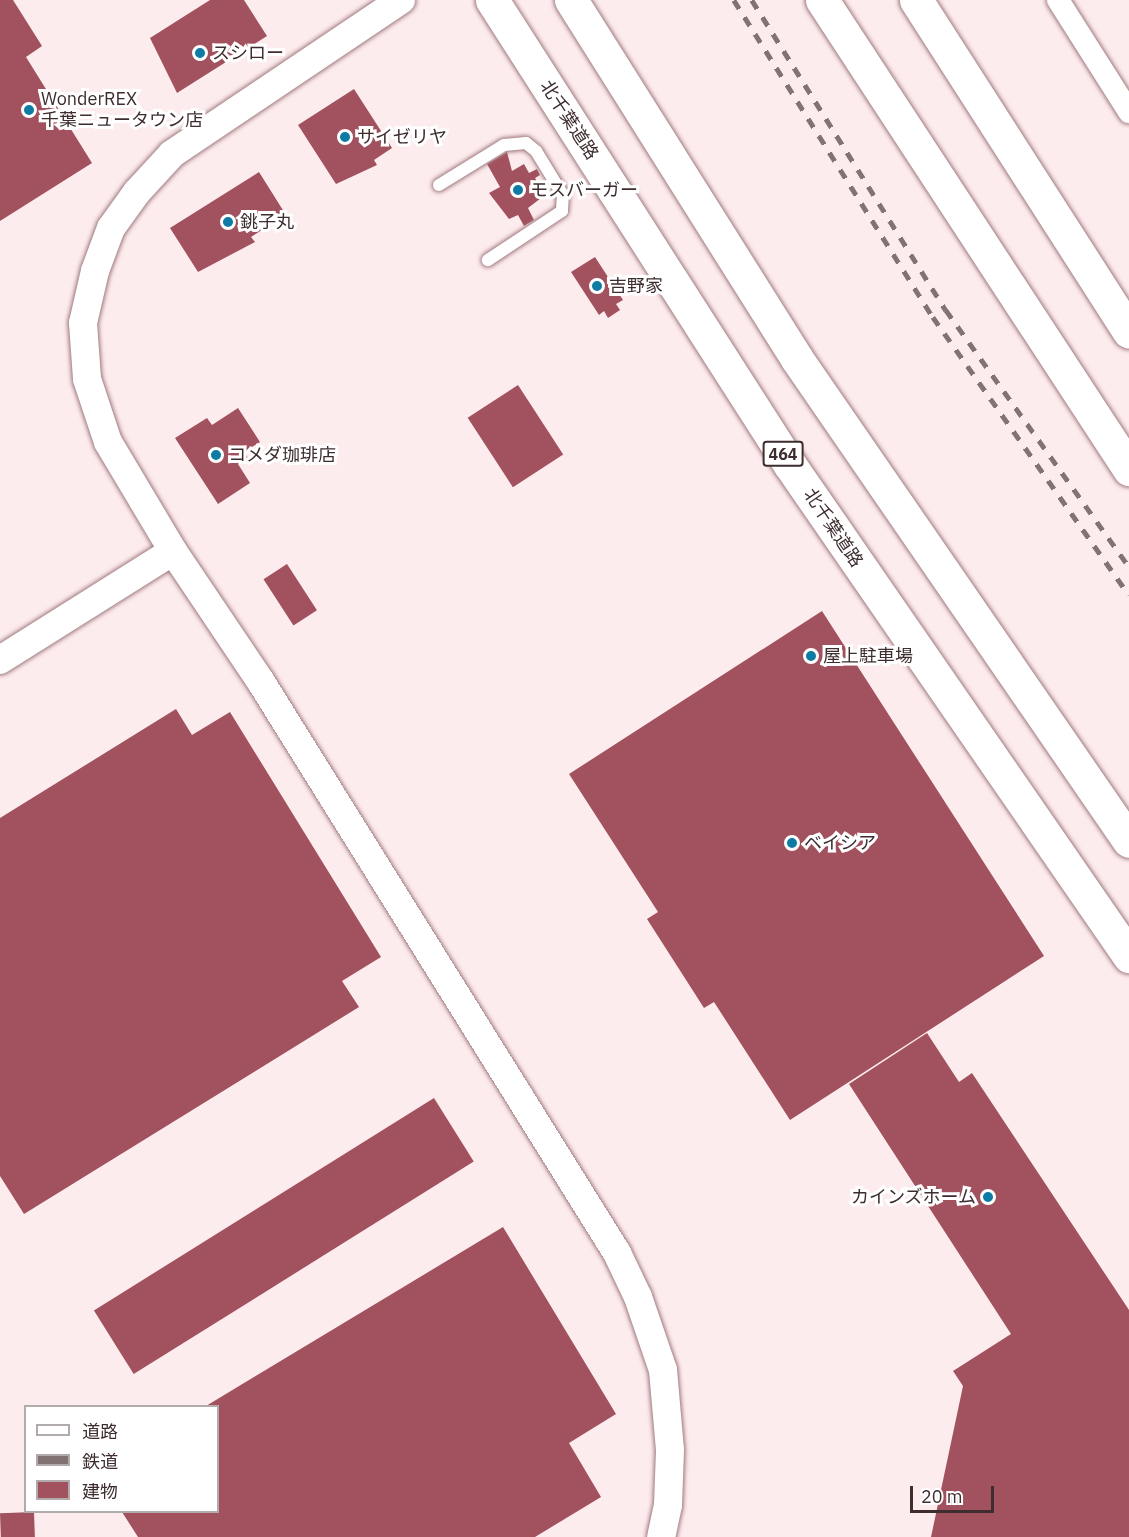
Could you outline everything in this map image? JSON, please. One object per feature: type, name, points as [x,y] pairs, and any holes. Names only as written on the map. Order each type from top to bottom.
[{"type":"highway","name":"北千葉道路","points":[[492,0],[790,465],[1129,956]]},
{"type":"highway","points":[[572,0],[797,359],[1129,841]]},
{"type":"highway","points":[[822,0],[1129,469]]},
{"type":"highway","points":[[916,0],[1129,332]]},
{"type":"street","points":[[401,0],[172,154],[111,228],[95,271],[83,323],[87,379],[108,442],[173,551],[261,682],[617,1253],[638,1297],[663,1370],[669,1494],[661,1537]]},
{"type":"street","points":[[1058,0],[1129,112]]},
{"type":"street","points":[[0,660],[173,551]]},
{"type":"lane","points":[[439,185],[504,145],[526,143],[536,151],[563,195],[562,211],[488,260]]},
{"type":"building","name":"WonderREX 千葉ニュータウン店","points":[[0,0],[13,0],[42,46],[26,57],[92,163],[0,221]]},
{"type":"building","name":"スシロー","points":[[210,0],[244,0],[267,36],[177,93],[150,38]]},
{"type":"building","name":"サイゼリヤ","points":[[354,89],[392,148],[374,160],[377,165],[336,184],[298,125]]},
{"type":"building","name":"モスバーガー","points":[[507,152],[512,171],[524,164],[529,173],[537,169],[540,175],[535,178],[545,195],[528,208],[534,220],[524,226],[518,215],[509,219],[489,193],[500,187],[487,164]]},
{"type":"building","name":"銚子丸","points":[[259,172],[286,215],[251,237],[255,242],[198,272],[170,228]]},
{"type":"building","name":"吉野家","points":[[595,257],[623,300],[616,304],[620,310],[608,318],[604,311],[599,315],[571,272]]},
{"type":"building","points":[[518,385],[563,455],[513,487],[468,418]]},
{"type":"building","name":"コメダ珈琲店","points":[[238,408],[260,442],[244,452],[248,458],[238,464],[250,483],[218,504],[175,438],[207,418],[212,425]]},
{"type":"building","points":[[287,564],[317,610],[293,625],[264,579]]},
{"type":"building","name":"ベイシア","points":[[822,611],[1044,956],[790,1120],[714,1002],[704,1008],[647,919],[658,912],[569,774]]},
{"type":"building","points":[[176,709],[192,735],[230,712],[381,957],[342,981],[359,1007],[24,1214],[0,1176],[0,818]]},
{"type":"building","name":"カインズホーム","points":[[927,1033],[959,1082],[972,1073],[1129,1310],[1129,1537],[931,1537],[963,1386],[953,1371],[1011,1334],[849,1084]]},
{"type":"building","points":[[434,1098],[474,1162],[134,1374],[94,1310]]},
{"type":"building","points":[[503,1227],[616,1414],[569,1443],[601,1497],[535,1537],[138,1537],[123,1513],[219,1513],[219,1405],[208,1405]]},
{"type":"building","points":[[0,1513],[34,1513],[35,1537],[1,1537]]},
{"type":"railway","points":[[734,0],[933,317],[1129,595]]},
{"type":"railway","points":[[752,0],[946,310],[1129,567]]},
{"type":"place","name":"スシロー","points":[[200,53]]},
{"type":"place","name":"WonderREX 千葉ニュータウン店","points":[[29,110]]},
{"type":"place","name":"サイゼリヤ","points":[[345,137]]},
{"type":"place","name":"モスバーガー","points":[[518,190]]},
{"type":"place","name":"銚子丸","points":[[228,222]]},
{"type":"place","name":"吉野家","points":[[597,286]]},
{"type":"place","name":"コメダ珈琲店","points":[[216,455]]},
{"type":"place","name":"屋上駐車場","points":[[811,656]]},
{"type":"place","name":"ベイシア","points":[[792,843]]},
{"type":"place","name":"カインズホーム","points":[[988,1197]]}]
